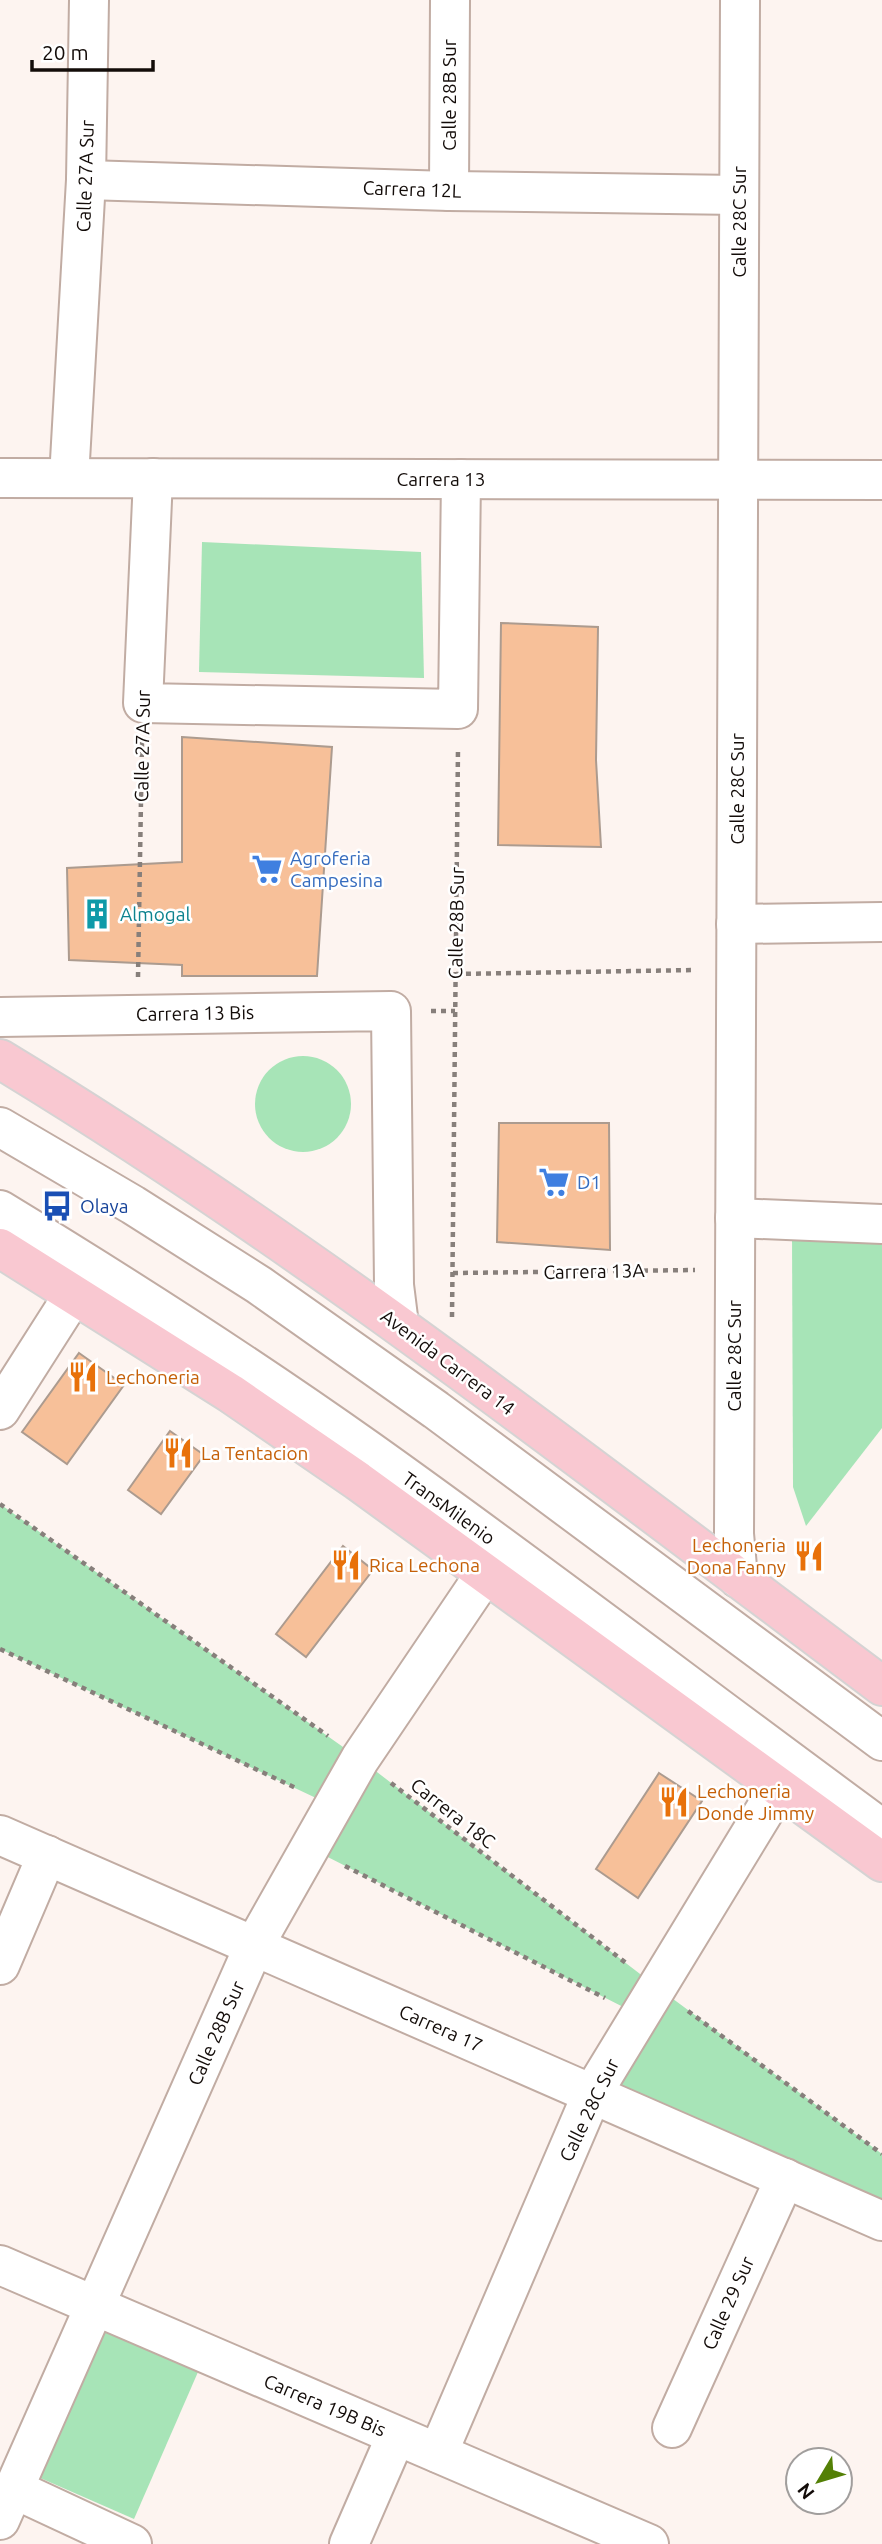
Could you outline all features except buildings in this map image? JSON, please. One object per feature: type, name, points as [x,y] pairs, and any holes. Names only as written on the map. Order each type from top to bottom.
[{"type":"main road","name":"Avenida Carrera 14","points":[[0,1059],[151,1153],[278,1238],[456,1367],[882,1686]]},
{"type":"main road","points":[[0,1248],[230,1393],[358,1480],[882,1862]]},
{"type":"street","name":"Calle 27A Sur","points":[[69,478],[86,180],[89,0]]},
{"type":"street","name":"Calle 28B Sur","points":[[449,191],[450,0]]},
{"type":"street","name":"Calle 28C Sur","points":[[738,1578],[734,1534],[740,0]]},
{"type":"street","name":"Carrera 12L","points":[[86,180],[449,191],[739,195]]},
{"type":"street","name":"Carrera 13","points":[[0,478],[882,480]]},
{"type":"street","name":"Calle 27A Sur","points":[[143,703],[153,478]]},
{"type":"street","points":[[143,703],[458,709],[461,478]]},
{"type":"street","points":[[736,924],[882,922]]},
{"type":"street","name":"Carrera 13 Bis","points":[[0,1017],[391,1011],[394,1285],[399,1325]]},
{"type":"street","points":[[0,1127],[133,1205],[259,1286],[436,1410],[882,1741]]},
{"type":"street","name":"TransMilenio","points":[[0,1210],[227,1354],[365,1448],[486,1534],[882,1829]]},
{"type":"street","points":[[735,1218],[882,1224]]},
{"type":"street","points":[[0,1410],[74,1294]]},
{"type":"street","name":"Calle 28B Sur","points":[[7,2505],[254,1946],[360,1759],[485,1574]]},
{"type":"street","name":"Calle 28C Sur","points":[[438,2453],[592,2094],[779,1787]]},
{"type":"street","name":"Carrera 17","points":[[0,1835],[882,2221]]},
{"type":"street","points":[[0,1965],[47,1856]]},
{"type":"street","name":"Calle 29 Sur","points":[[672,2428],[785,2178]]},
{"type":"street","name":"Carrera 19B Bis","points":[[0,2265],[649,2544]]},
{"type":"street","points":[[348,2544],[396,2436]]},
{"type":"street","points":[[7,2505],[132,2544]]},
{"type":"path","name":"Calle 27A Sur","points":[[137,1013],[143,703]]},
{"type":"path","name":"Calle 28B Sur","points":[[456,1367],[452,1326],[458,709]]},
{"type":"path","points":[[456,974],[736,970]]},
{"type":"path","name":"Carrera 13A","points":[[453,1273],[735,1270]]},
{"type":"path","name":"Carrera 18C","points":[[0,1504],[360,1759],[648,2001],[882,2154]]},
{"type":"path","points":[[0,1649],[334,1806]]},
{"type":"path","points":[[310,1848],[648,2001]]},
{"type":"green space","points":[[202,542],[421,552],[424,678],[199,672]]},
{"type":"green space","points":[[303,1056],[321,1060],[337,1070],[347,1086],[351,1104],[347,1122],[337,1138],[321,1148],[303,1152],[285,1148],[269,1138],[259,1122],[255,1104],[259,1086],[269,1070],[285,1060]]},
{"type":"green space","points":[[792,1234],[882,1238],[882,1428],[806,1526],[793,1487]]},
{"type":"green space","points":[[0,1504],[360,1759],[657,1987],[882,2154],[882,2204],[600,2080],[639,2015],[310,1848],[333,1806],[0,1649]]},
{"type":"green space","points":[[102,2330],[198,2372],[134,2519],[38,2477]]},
{"type":"place","name":"Agroferia Campesina","points":[[267,869]]},
{"type":"place","name":"Almogal","points":[[97,914]]},
{"type":"place","name":"D1","points":[[554,1182]]},
{"type":"place","name":"Olaya","points":[[57,1206]]},
{"type":"place","name":"Lechoneria","points":[[83,1377]]},
{"type":"place","name":"La Tentacion","points":[[178,1453]]},
{"type":"place","name":"Lechoneria Dona Fanny","points":[[809,1556]]},
{"type":"place","name":"Rica Lechona","points":[[346,1565]]},
{"type":"place","name":"Lechoneria Donde Jimmy","points":[[674,1802]]}]
